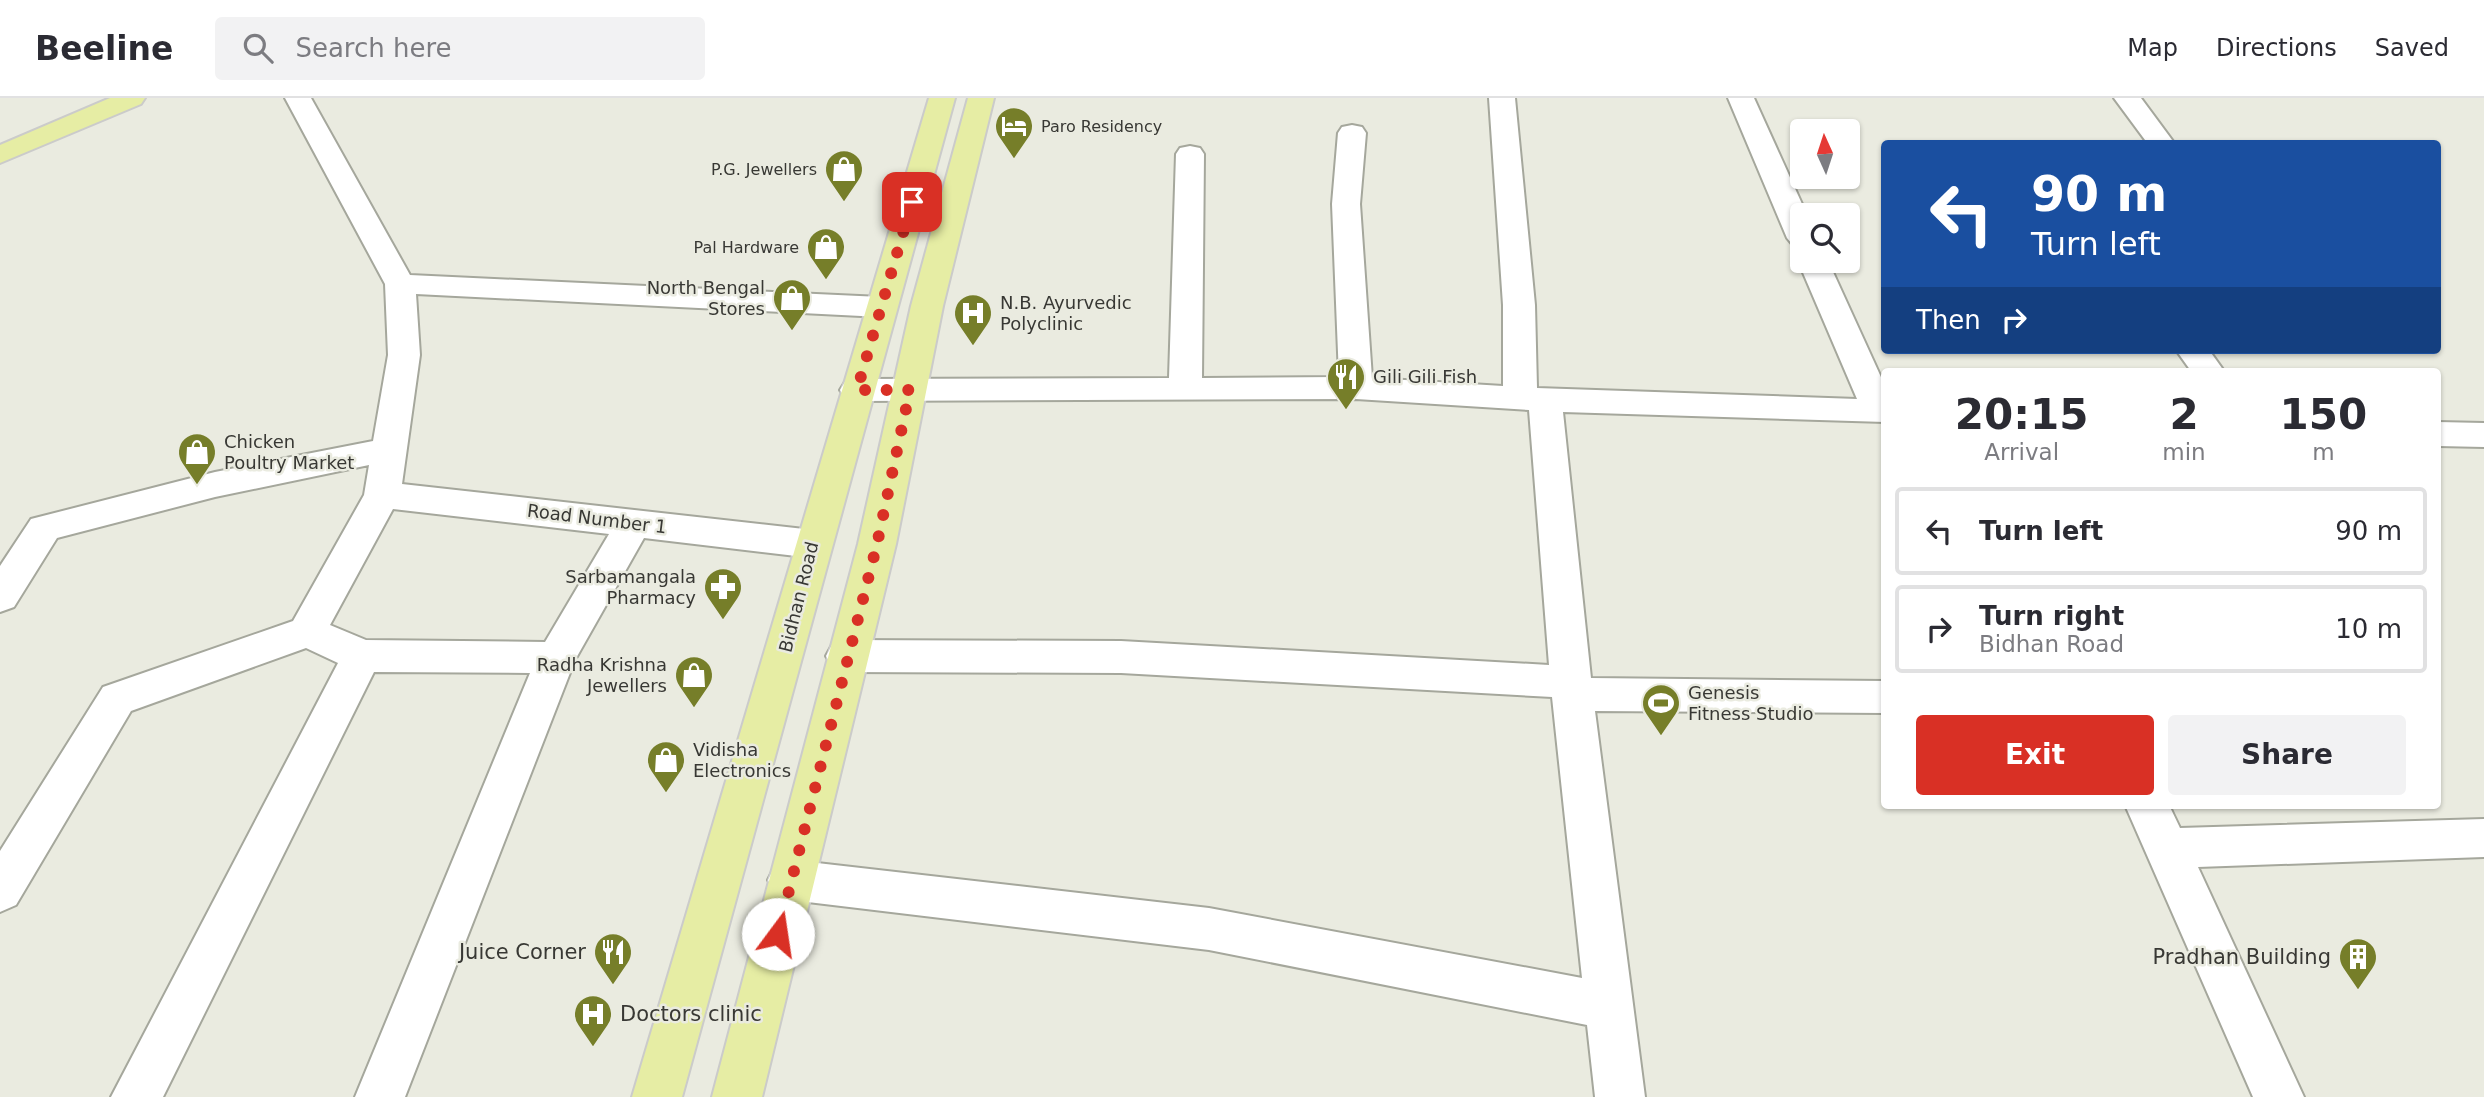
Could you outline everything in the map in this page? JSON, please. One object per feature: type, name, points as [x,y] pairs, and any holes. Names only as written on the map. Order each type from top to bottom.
[{"type":"main road","points":[[0,133],[84,98]]},
{"type":"main road","points":[[0,155],[132,98]]},
{"type":"main road","name":"Bidhan Road","points":[[657,1097],[942,98]]},
{"type":"main road","points":[[737,1097],[846,656],[877,544],[927,306],[981,98]]},
{"type":"main road","points":[[813,544],[877,544]]},
{"type":"street","points":[[0,891],[117,699],[307,632],[382,495],[404,355],[400,284],[298,98]]},
{"type":"street","points":[[1502,98],[1519,306],[1572,688],[1620,1097]]},
{"type":"street","points":[[1741,98],[1790,210]]},
{"type":"street","points":[[2127,98],[2159,140]]},
{"type":"street","points":[[1352,133],[1346,204],[1356,387]]},
{"type":"street","points":[[1185,388],[1190,154]]},
{"type":"street","points":[[1819,273],[1881,409]]},
{"type":"street","points":[[400,284],[881,307]]},
{"type":"street","points":[[2195,354],[2206,368]]},
{"type":"street","points":[[857,390],[1356,387],[1532,399],[1881,411]]},
{"type":"street","points":[[2441,434],[2484,435]]},
{"type":"street","points":[[0,546],[44,528],[177,493],[340,457],[388,450]]},
{"type":"street","name":"Road Number 1","points":[[382,495],[813,544]]},
{"type":"street","points":[[380,1097],[556,657],[634,523]]},
{"type":"street","points":[[0,597],[44,528]]},
{"type":"street","points":[[307,632],[362,656],[556,657]]},
{"type":"street","points":[[136,1097],[362,656]]},
{"type":"street","points":[[846,656],[1121,657],[1572,688],[1881,697]]},
{"type":"street","points":[[2149,809],[2279,1097]]},
{"type":"street","points":[[2166,848],[2484,838]]},
{"type":"street","points":[[791,880],[1209,929],[1609,1006]]},
{"type":"place","name":"Paro Residency","points":[[1014,160]]},
{"type":"place","name":"P.G. Jewellers","points":[[844,203]]},
{"type":"place","name":"Pal Hardware","points":[[826,281]]},
{"type":"place","name":"North Bengal Stores","points":[[792,332]]},
{"type":"place","name":"N.B. Ayurvedic Polyclinic","points":[[973,347]]},
{"type":"place","name":"Gili Gili Fish","points":[[1346,411]]},
{"type":"place","name":"Chicken Poultry Market","points":[[197,486]]},
{"type":"place","name":"Sarbamangala Pharmacy","points":[[723,621]]},
{"type":"place","name":"Radha Krishna Jewellers","points":[[694,709]]},
{"type":"place","name":"Genesis Fitness Studio","points":[[1661,737]]},
{"type":"place","name":"Vidisha Electronics","points":[[666,794]]},
{"type":"place","name":"Juice Corner","points":[[613,986]]},
{"type":"place","name":"Pradhan Building","points":[[2358,991]]},
{"type":"place","name":"Doctors clinic","points":[[593,1048]]},
{"type":"route","points":[[778,934],[846,656],[877,544],[910,390],[857,390],[912,202]]}]
